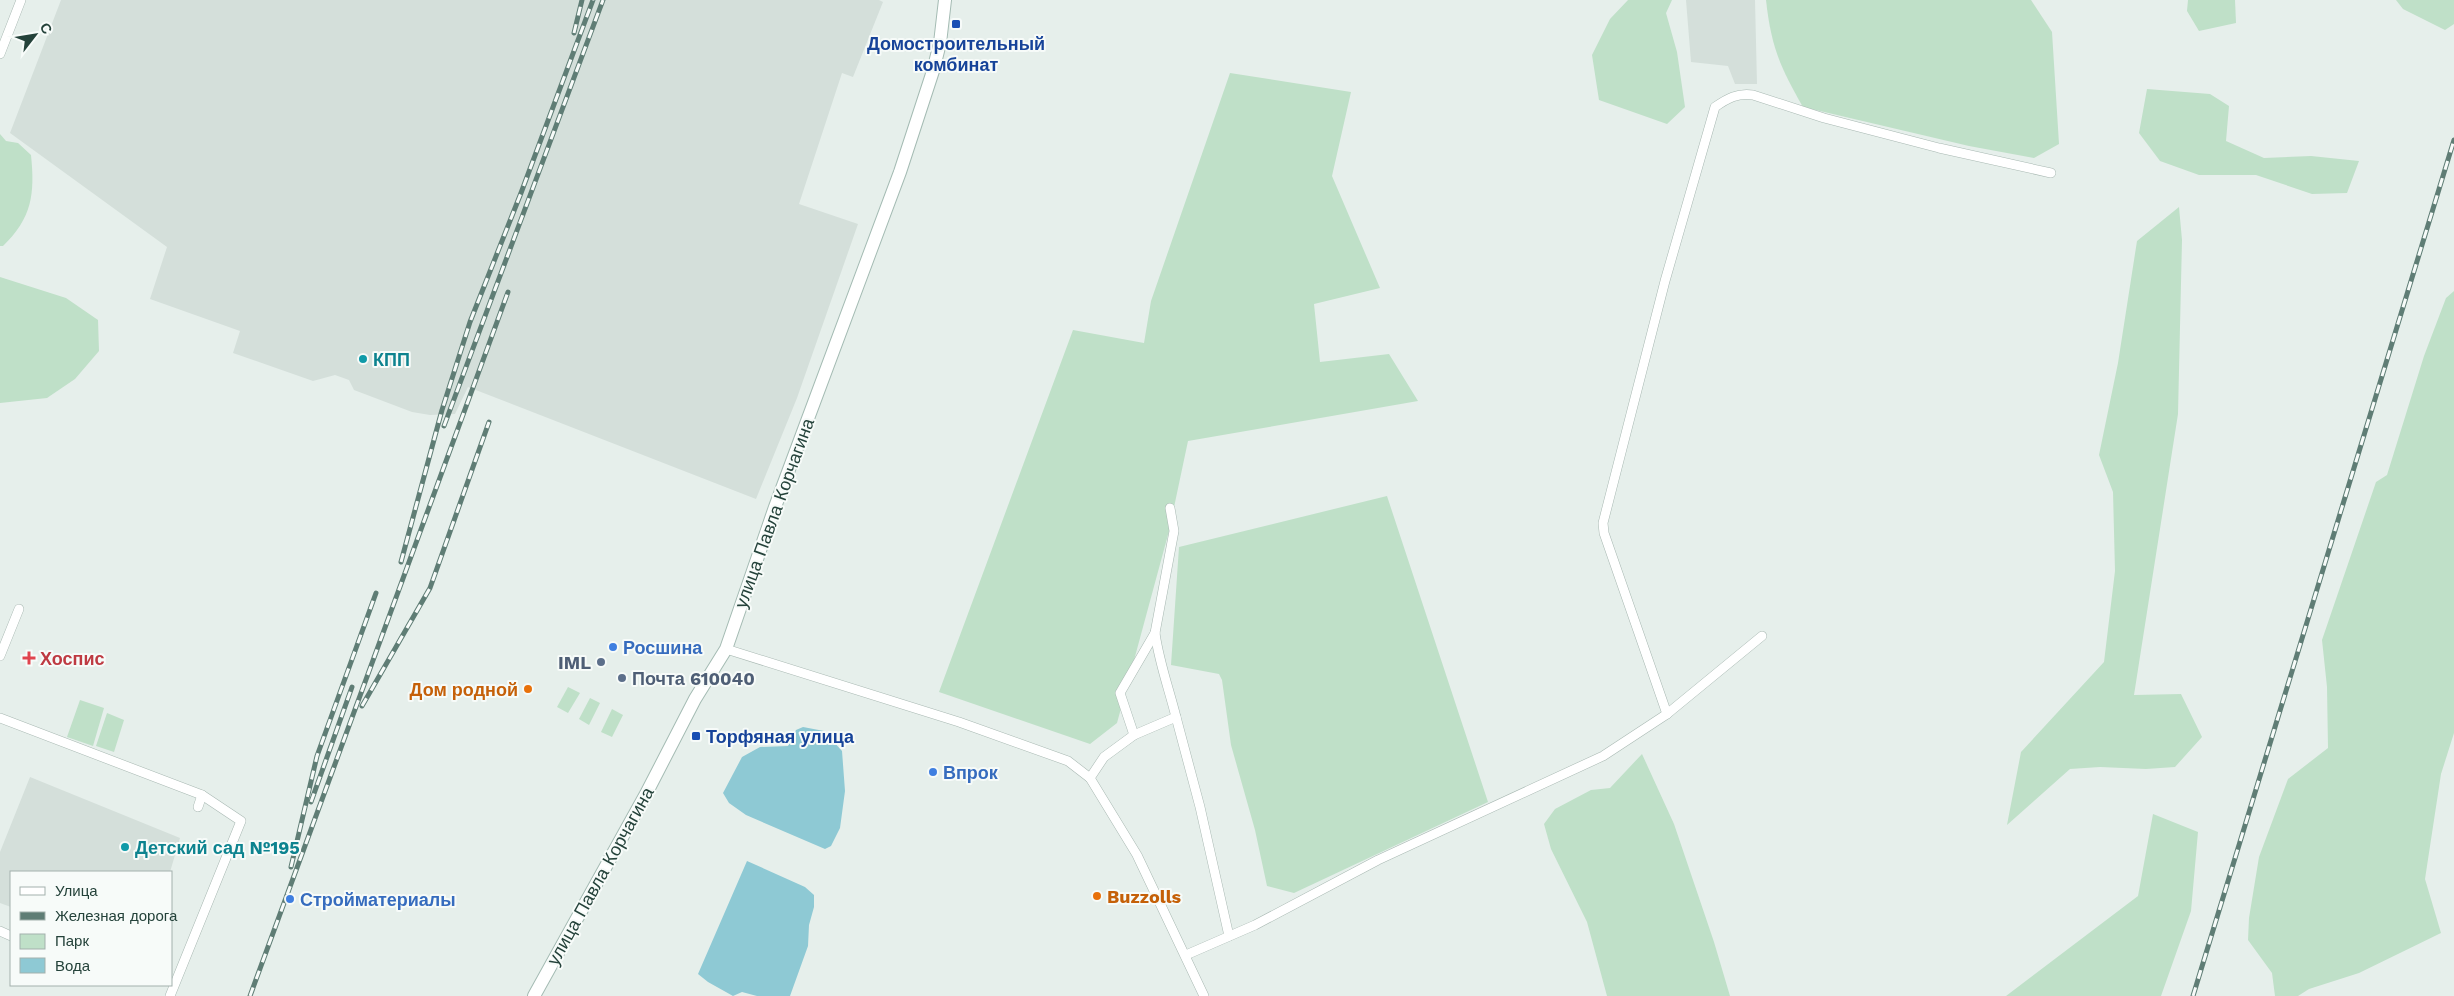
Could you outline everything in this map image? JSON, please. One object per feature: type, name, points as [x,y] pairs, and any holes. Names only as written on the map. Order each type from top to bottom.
[{"type":"main road","name":"улица Павла Корчагина","points":[[534,996],[646,794],[695,699],[726,650],[775,507],[900,172],[933,71],[940,43],[945,0]]},
{"type":"street","points":[[0,54],[20,0]]},
{"type":"street","points":[[1667,714],[1604,534],[1603,523],[1665,281],[1715,107],[1731,97],[1742,94],[1753,95],[1824,118],[1939,148],[2050,173]]},
{"type":"street","points":[[1170,508],[1174,532],[1156,633],[1158,659],[1166,679],[1200,807],[1229,936]]},
{"type":"street","points":[[0,656],[19,609]]},
{"type":"street","points":[[1134,735],[1120,693],[1156,633]]},
{"type":"street","points":[[1186,955],[1296,904],[1378,860],[1576,770],[1626,742],[1667,714],[1762,636]]},
{"type":"street","points":[[726,650],[977,728],[1068,761],[1090,778],[1138,856],[1204,996]]},
{"type":"street","points":[[1090,778],[1104,757],[1134,735],[1176,717]]},
{"type":"street","points":[[0,718],[202,795],[241,821],[170,996]]},
{"type":"street","points":[[198,807],[202,795]]},
{"type":"street","points":[[172,962],[182,966]]},
{"type":"shaded area","points":[[61,0],[879,0],[883,2],[853,77],[842,73],[799,204],[858,224],[797,398],[756,499],[468,387],[455,414],[430,415],[412,412],[354,390],[349,380],[335,375],[313,381],[233,353],[240,331],[150,299],[167,247],[10,133]]},
{"type":"shaded area","points":[[1686,0],[1755,0],[1757,84],[1735,84],[1728,66],[1691,62]]},
{"type":"shaded area","points":[[30,777],[180,838],[170,871],[10,871],[10,907],[0,903],[0,852]]},
{"type":"green space","points":[[1628,0],[1672,0],[1666,13],[1677,52],[1685,107],[1667,124],[1599,100],[1592,55],[1610,19]]},
{"type":"green space","points":[[1766,0],[2031,0],[2052,32],[2059,144],[2034,158],[1969,146],[1803,107],[1788,80],[1778,56]]},
{"type":"green space","points":[[2188,0],[2235,0],[2236,23],[2199,31],[2187,11]]},
{"type":"green space","points":[[2396,0],[2454,0],[2454,24],[2445,30],[2403,9]]},
{"type":"green space","points":[[1230,73],[1351,92],[1332,176],[1380,288],[1314,304],[1320,362],[1389,354],[1418,401],[1188,441],[1169,531],[1117,723],[1090,744],[939,692],[1073,330],[1144,343],[1151,301]]},
{"type":"green space","points":[[2147,89],[2210,94],[2229,106],[2226,141],[2264,158],[2311,156],[2359,161],[2347,193],[2312,194],[2256,175],[2199,175],[2160,161],[2139,133]]},
{"type":"green space","points":[[0,134],[6,141],[18,143],[31,155],[32,169],[32,194],[26,215],[13,236],[3,246],[0,246]]},
{"type":"green space","points":[[2179,207],[2182,240],[2178,414],[2134,695],[2181,694],[2202,737],[2175,767],[2070,769],[2007,825],[2021,752],[2104,662],[2115,571],[2113,492],[2099,455],[2118,363],[2137,241]]},
{"type":"green space","points":[[0,277],[66,298],[98,320],[99,351],[75,379],[47,398],[0,403]]},
{"type":"green space","points":[[2454,291],[2454,733],[2441,774],[2425,879],[2441,933],[2359,973],[2309,989],[2298,996],[2275,996],[2272,973],[2248,940],[2249,918],[2259,857],[2288,779],[2328,748],[2327,687],[2322,640],[2376,482],[2387,475],[2424,356],[2446,298]]},
{"type":"green space","points":[[1387,496],[1488,802],[1294,893],[1267,886],[1255,830],[1231,745],[1222,680],[1219,674],[1171,665],[1179,547]]},
{"type":"green space","points":[[568,687],[580,693],[568,713],[557,707]]},
{"type":"green space","points":[[590,698],[600,703],[589,725],[579,719]]},
{"type":"green space","points":[[80,700],[104,708],[93,746],[67,737]]},
{"type":"green space","points":[[612,709],[623,715],[612,737],[601,732]]},
{"type":"green space","points":[[107,713],[124,720],[114,752],[96,746]]},
{"type":"green space","points":[[1642,754],[1674,824],[1714,942],[1730,996],[1607,996],[1587,922],[1551,849],[1544,824],[1555,809],[1591,790],[1610,788]]},
{"type":"green space","points":[[2153,814],[2198,832],[2191,911],[2161,996],[2006,996],[2138,896]]},
{"type":"water","points":[[803,727],[824,731],[842,751],[845,791],[840,828],[831,846],[825,849],[746,815],[729,803],[723,793],[742,757],[760,747],[788,746],[796,730]]},
{"type":"water","points":[[747,861],[805,887],[814,895],[808,946],[790,996],[757,996],[742,992],[733,996],[698,974]]},
{"type":"railway","points":[[574,33],[582,0]]},
{"type":"railway","points":[[401,562],[442,410],[470,322],[521,193],[593,0]]},
{"type":"railway","points":[[444,426],[603,0]]},
{"type":"railway","points":[[2193,996],[2454,140]]},
{"type":"railway","points":[[250,996],[508,292]]},
{"type":"railway","points":[[362,706],[430,588],[489,422]]},
{"type":"railway","points":[[291,867],[317,756],[376,593]]},
{"type":"railway","points":[[311,802],[352,687]]},
{"type":"place","name":"Домостроительный комбинат","points":[[956,24]]},
{"type":"place","name":"КПП","points":[[363,359]]},
{"type":"place","name":"Росшина","points":[[613,647]]},
{"type":"place","name":"Хоспис","points":[[29,658]]},
{"type":"place","name":"IML","points":[[601,662]]},
{"type":"place","name":"Почта 610040","points":[[622,678]]},
{"type":"place","name":"Дом родной","points":[[528,689]]},
{"type":"place","name":"Торфяная улица","points":[[696,736]]},
{"type":"place","name":"Впрок","points":[[933,772]]},
{"type":"place","name":"Детский сад №195","points":[[125,847]]},
{"type":"place","name":"Buzzolls","points":[[1097,896]]},
{"type":"place","name":"Стройматериалы","points":[[290,899]]}]
